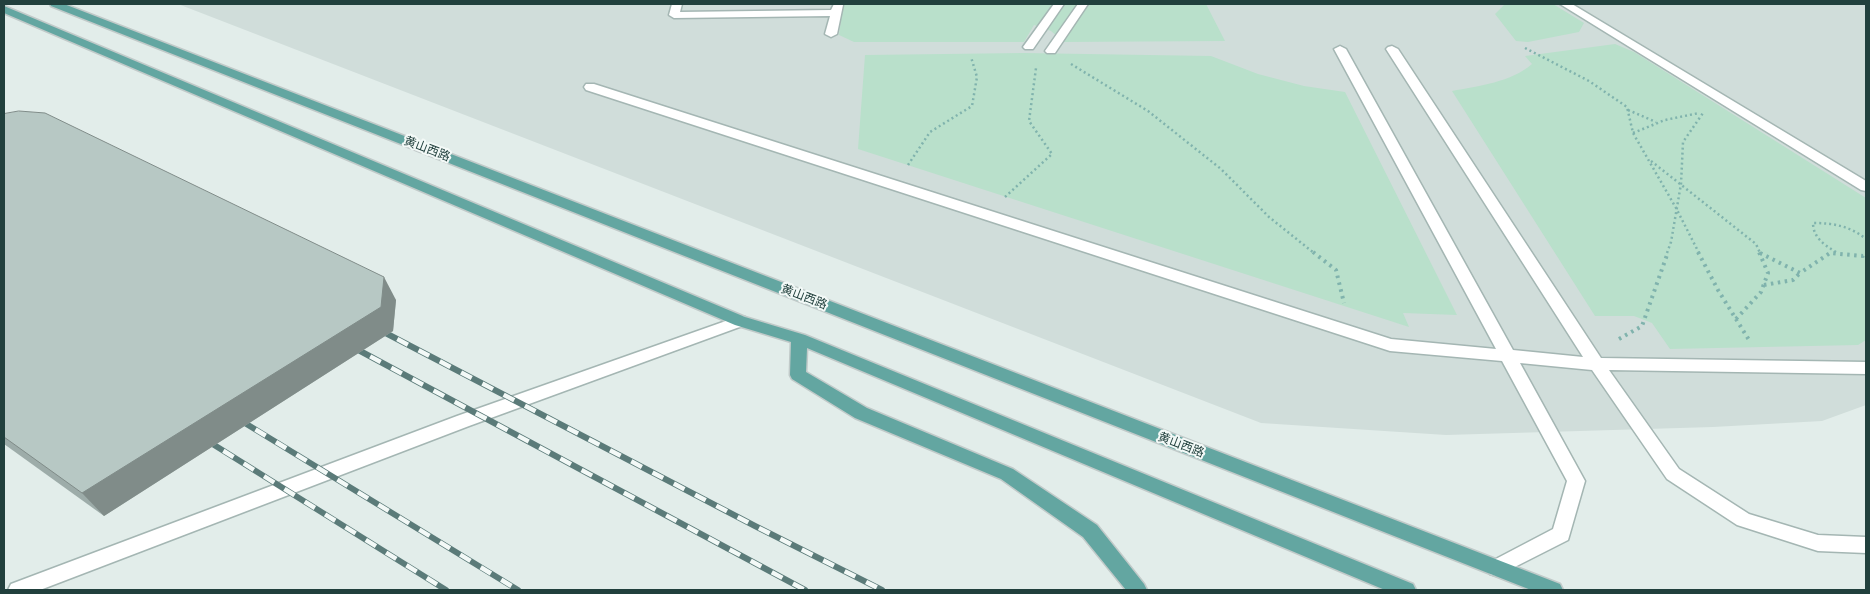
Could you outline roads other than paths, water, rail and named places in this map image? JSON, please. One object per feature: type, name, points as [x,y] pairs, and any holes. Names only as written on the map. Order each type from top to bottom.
[{"type":"main road","name":"黄山西路","points":[[55,4],[1553,590]]},
{"type":"main road","points":[[4,10],[740,320],[799,339],[1406,590]]},
{"type":"main road","points":[[799,339],[798,375],[861,413],[1007,474],[1090,530],[1137,590]]},
{"type":"street","points":[[677,4],[674,14],[837,8],[831,34]]},
{"type":"street","points":[[1029,47],[1059,4]]},
{"type":"street","points":[[1051,52],[1084,4]]},
{"type":"street","points":[[1565,4],[1866,187]]},
{"type":"street","points":[[1340,49],[1576,481],[1562,534],[1497,568]]},
{"type":"street","points":[[1392,49],[1593,359],[1673,474],[1744,520],[1818,543],[1866,545]]},
{"type":"street","points":[[590,87],[1390,345],[1510,358],[1593,359],[1766,367],[1866,368]]},
{"type":"street","points":[[18,590],[463,421],[740,320]]},
{"type":"railway","points":[[376,328],[755,526],[882,590]]},
{"type":"railway","points":[[349,345],[805,590]]},
{"type":"railway","points":[[235,417],[518,590]]},
{"type":"railway","points":[[203,438],[446,590]]}]
